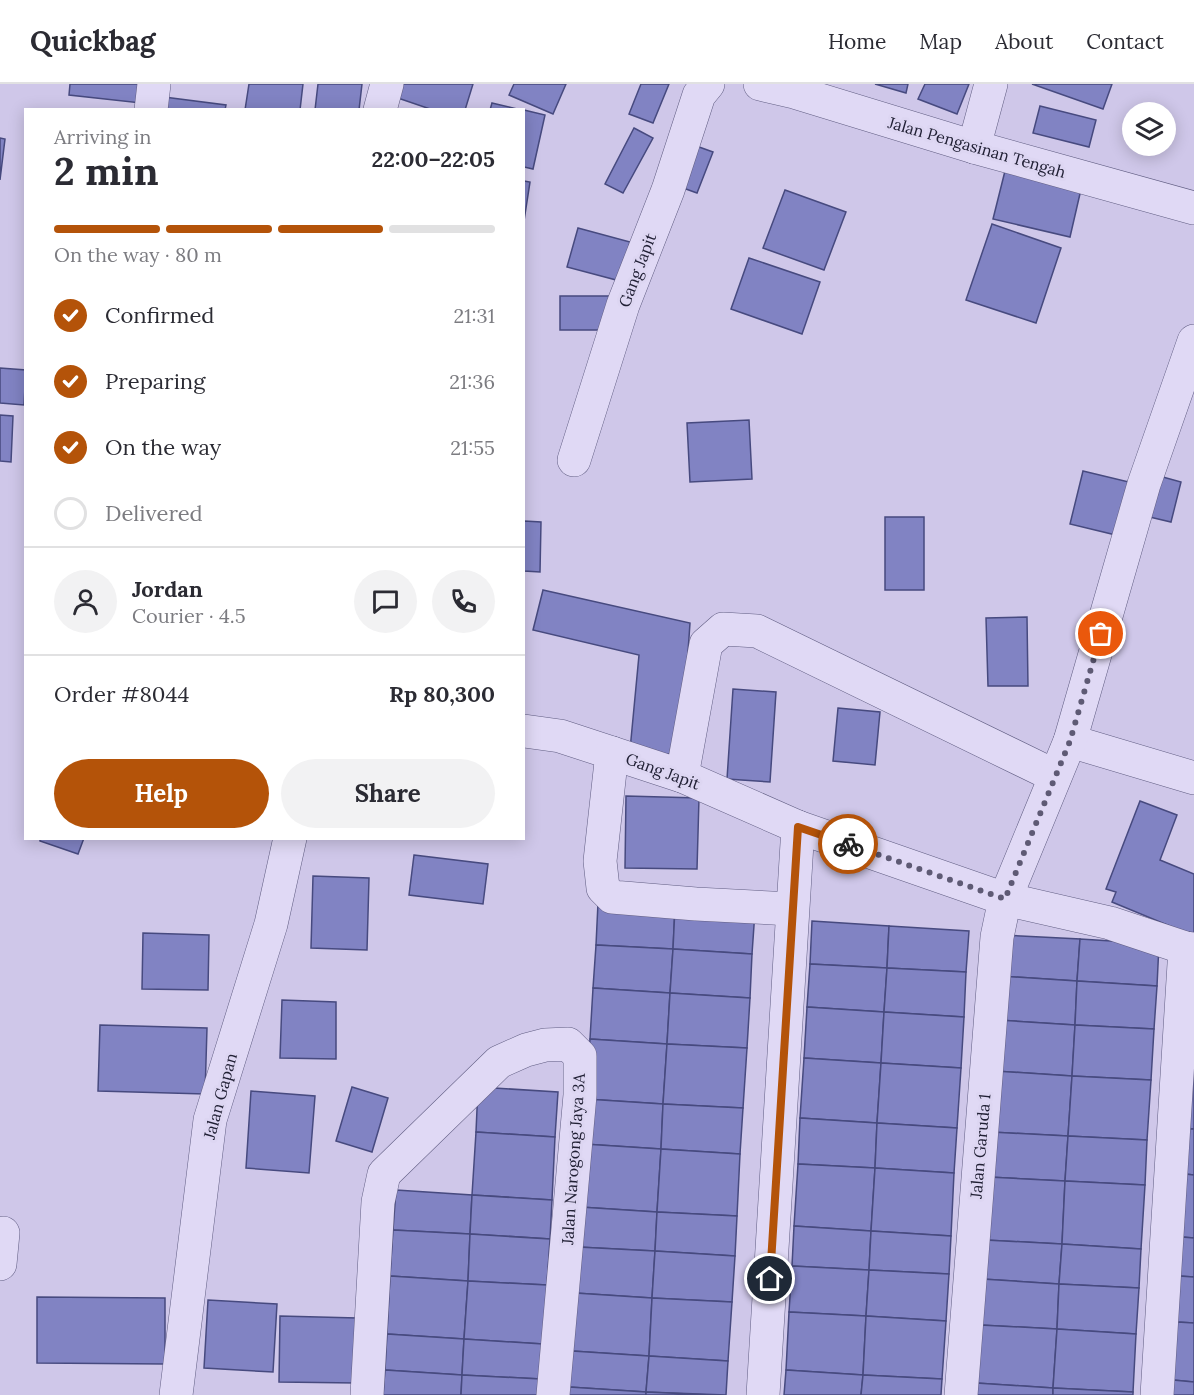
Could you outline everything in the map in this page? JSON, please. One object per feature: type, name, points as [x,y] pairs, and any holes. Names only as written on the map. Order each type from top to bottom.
[{"type":"street","points":[[151,108],[154,84]]},
{"type":"street","points":[[381,108],[387,84]]},
{"type":"street","name":"Gang Japit","points":[[574,460],[623,305],[668,190],[699,95],[708,84]]},
{"type":"street","name":"Jalan Pengasinan Tengah","points":[[762,84],[974,147],[1194,208]]},
{"type":"street","points":[[974,147],[991,84]]},
{"type":"street","name":"Jalan Garuda 1","points":[[961,1395],[997,937],[1005,899],[1070,741],[1144,484],[1194,341]]},
{"type":"street","points":[[682,776],[706,644],[723,629],[757,631],[1056,776]]},
{"type":"street","name":"Gang Japit","points":[[525,731],[560,736],[682,776],[798,827],[1005,899],[1110,923],[1190,949]]},
{"type":"street","points":[[1070,741],[1194,778]]},
{"type":"street","points":[[612,753],[600,861],[603,888],[612,897],[792,909]]},
{"type":"street","points":[[763,1395],[798,827]]},
{"type":"street","name":"Jalan Gapan","points":[[176,1395],[210,1120],[271,924],[291,840]]},
{"type":"street","points":[[1157,1395],[1190,949]]},
{"type":"street","name":"Jalan Narogong Jaya 3A","points":[[367,1395],[378,1202],[384,1174],[499,1062],[526,1050],[545,1045],[568,1044],[580,1056],[580,1095],[554,1395]]},
{"type":"building","points":[[70,84],[144,84],[141,103],[69,95]]},
{"type":"building","points":[[249,84],[303,84],[300,108],[245,108]]},
{"type":"building","points":[[318,84],[362,84],[359,108],[315,108]]},
{"type":"building","points":[[392,84],[473,84],[466,108],[427,108],[389,95]]},
{"type":"building","points":[[514,84],[566,84],[553,114],[509,95]]},
{"type":"building","points":[[641,84],[669,84],[653,123],[629,114]]},
{"type":"building","points":[[875,84],[908,84],[906,93]]},
{"type":"building","points":[[925,84],[969,84],[957,114],[918,99]]},
{"type":"building","points":[[1032,84],[1112,84],[1103,109]]},
{"type":"building","points":[[164,97],[226,105],[225,108],[162,108]]},
{"type":"building","points":[[492,103],[513,108],[491,108]]},
{"type":"building","points":[[1040,106],[1096,120],[1089,147],[1033,133]]},
{"type":"building","points":[[525,110],[545,115],[533,169],[525,167]]},
{"type":"building","points":[[634,128],[653,138],[623,193],[605,184]]},
{"type":"building","points":[[0,138],[5,139],[0,180]]},
{"type":"building","points":[[688,143],[713,152],[697,193],[672,184]]},
{"type":"building","points":[[1006,167],[1082,185],[1070,237],[993,219]]},
{"type":"building","points":[[525,181],[530,182],[525,214]]},
{"type":"building","points":[[785,190],[846,212],[824,270],[763,248]]},
{"type":"building","points":[[992,224],[1061,248],[1036,323],[966,300]]},
{"type":"building","points":[[578,228],[630,242],[620,281],[567,267]]},
{"type":"building","points":[[749,258],[820,282],[802,334],[731,309]]},
{"type":"building","points":[[560,296],[611,296],[611,330],[560,330]]},
{"type":"building","points":[[0,368],[24,370],[24,405],[0,403]]},
{"type":"building","points":[[0,415],[13,416],[11,462],[0,461]]},
{"type":"building","points":[[749,420],[752,479],[690,482],[687,423]]},
{"type":"building","points":[[1083,471],[1133,483],[1120,536],[1070,524]]},
{"type":"building","points":[[1152,474],[1181,482],[1171,522],[1141,515]]},
{"type":"building","points":[[885,517],[924,517],[924,590],[885,590]]},
{"type":"building","points":[[525,521],[541,522],[540,572],[525,571]]},
{"type":"building","points":[[543,590],[690,623],[677,755],[630,750],[639,655],[533,630]]},
{"type":"building","points":[[1027,617],[1028,686],[988,686],[986,618]]},
{"type":"building","points":[[733,689],[776,692],[770,782],[727,779]]},
{"type":"building","points":[[838,708],[880,712],[875,765],[833,761]]},
{"type":"building","points":[[626,796],[699,798],[697,869],[625,868]]},
{"type":"building","points":[[1140,801],[1177,815],[1160,860],[1194,874],[1194,936],[1112,902],[1116,892],[1106,889]]},
{"type":"building","points":[[40,840],[83,840],[78,854]]},
{"type":"building","points":[[414,855],[488,864],[483,904],[409,895]]},
{"type":"building","points":[[313,876],[369,878],[367,950],[311,948]]},
{"type":"building","points":[[598,903],[675,907],[673,949],[596,945]]},
{"type":"building","points":[[675,907],[755,911],[752,954],[673,949]]},
{"type":"building","points":[[812,921],[889,926],[887,968],[810,964]]},
{"type":"building","points":[[889,926],[969,931],[966,972],[887,968]]},
{"type":"building","points":[[143,933],[209,935],[208,990],[142,989]]},
{"type":"building","points":[[1002,935],[1080,939],[1077,981],[1000,976]]},
{"type":"building","points":[[1080,939],[1159,944],[1157,986],[1077,981]]},
{"type":"building","points":[[596,945],[673,949],[670,993],[593,988]]},
{"type":"building","points":[[673,949],[752,954],[750,998],[670,993]]},
{"type":"building","points":[[810,964],[887,968],[884,1012],[807,1007]]},
{"type":"building","points":[[887,968],[966,972],[964,1017],[884,1012]]},
{"type":"building","points":[[1000,976],[1077,981],[1075,1025],[998,1020]]},
{"type":"building","points":[[1077,981],[1157,986],[1154,1029],[1075,1025]]},
{"type":"building","points":[[593,988],[670,993],[667,1044],[590,1039]]},
{"type":"building","points":[[670,993],[750,998],[747,1048],[667,1044]]},
{"type":"building","points":[[282,1000],[336,1002],[336,1059],[280,1058]]},
{"type":"building","points":[[807,1007],[884,1012],[881,1063],[804,1058]]},
{"type":"building","points":[[884,1012],[964,1017],[961,1068],[881,1063]]},
{"type":"building","points":[[998,1020],[1075,1025],[1072,1076],[995,1071]]},
{"type":"building","points":[[100,1025],[207,1028],[205,1094],[98,1091]]},
{"type":"building","points":[[1075,1025],[1154,1029],[1151,1080],[1072,1076]]},
{"type":"building","points":[[590,1039],[667,1044],[663,1104],[586,1099]]},
{"type":"building","points":[[667,1044],[747,1048],[743,1108],[663,1104]]},
{"type":"building","points":[[804,1058],[881,1063],[877,1123],[800,1118]]},
{"type":"building","points":[[881,1063],[961,1068],[957,1128],[877,1123]]},
{"type":"building","points":[[1191,1068],[1194,1068],[1194,1129],[1188,1129]]},
{"type":"building","points":[[995,1071],[1072,1076],[1068,1136],[991,1132]]},
{"type":"building","points":[[1072,1076],[1151,1080],[1147,1140],[1068,1136]]},
{"type":"building","points":[[352,1087],[388,1098],[372,1152],[336,1141]]},
{"type":"building","points":[[478,1087],[558,1092],[555,1137],[476,1132]]},
{"type":"building","points":[[251,1091],[315,1096],[309,1173],[246,1168]]},
{"type":"building","points":[[586,1099],[663,1104],[661,1149],[584,1144]]},
{"type":"building","points":[[663,1104],[743,1108],[740,1154],[661,1149]]},
{"type":"building","points":[[800,1118],[877,1123],[875,1168],[798,1164]]},
{"type":"building","points":[[877,1123],[957,1128],[954,1173],[875,1168]]},
{"type":"building","points":[[1188,1129],[1194,1129],[1194,1175],[1185,1174]]},
{"type":"building","points":[[476,1132],[555,1137],[552,1200],[472,1195]]},
{"type":"building","points":[[991,1132],[1068,1136],[1065,1181],[988,1177]]},
{"type":"building","points":[[1068,1136],[1147,1140],[1145,1185],[1065,1181]]},
{"type":"building","points":[[584,1144],[661,1149],[657,1212],[580,1207]]},
{"type":"building","points":[[661,1149],[740,1154],[737,1216],[657,1212]]},
{"type":"building","points":[[798,1164],[875,1168],[871,1231],[794,1226]]},
{"type":"building","points":[[875,1168],[954,1173],[951,1236],[871,1231]]},
{"type":"building","points":[[1185,1174],[1194,1175],[1194,1238],[1182,1237]]},
{"type":"building","points":[[988,1177],[1065,1181],[1062,1244],[985,1240]]},
{"type":"building","points":[[1065,1181],[1145,1185],[1141,1249],[1062,1244]]},
{"type":"building","points":[[396,1190],[472,1195],[470,1234],[393,1230]]},
{"type":"building","points":[[472,1195],[552,1200],[550,1239],[470,1234]]},
{"type":"building","points":[[580,1207],[657,1212],[655,1251],[578,1247]]},
{"type":"building","points":[[657,1212],[737,1216],[735,1256],[655,1251]]},
{"type":"building","points":[[794,1226],[871,1231],[869,1270],[792,1266]]},
{"type":"building","points":[[393,1230],[470,1234],[468,1281],[390,1276]]},
{"type":"building","points":[[871,1231],[951,1236],[949,1274],[869,1270]]},
{"type":"building","points":[[470,1234],[550,1239],[547,1285],[468,1281]]},
{"type":"building","points":[[1182,1237],[1194,1238],[1194,1277],[1179,1276]]},
{"type":"building","points":[[985,1240],[1062,1244],[1059,1284],[982,1279]]},
{"type":"building","points":[[1062,1244],[1141,1249],[1139,1288],[1059,1284]]},
{"type":"building","points":[[578,1247],[655,1251],[652,1298],[575,1293]]},
{"type":"building","points":[[655,1251],[735,1256],[732,1302],[652,1298]]},
{"type":"building","points":[[792,1266],[869,1270],[866,1316],[789,1312]]},
{"type":"building","points":[[869,1270],[949,1274],[946,1321],[866,1316]]},
{"type":"building","points":[[390,1276],[468,1281],[464,1339],[387,1334]]},
{"type":"building","points":[[1179,1276],[1194,1277],[1194,1323],[1177,1322]]},
{"type":"building","points":[[982,1279],[1059,1284],[1057,1329],[980,1325]]},
{"type":"building","points":[[468,1281],[547,1285],[543,1344],[464,1339]]},
{"type":"building","points":[[1059,1284],[1139,1288],[1136,1334],[1057,1329]]},
{"type":"building","points":[[575,1293],[652,1298],[649,1356],[572,1351]]},
{"type":"building","points":[[37,1297],[165,1298],[165,1364],[37,1363]]},
{"type":"building","points":[[652,1298],[732,1302],[728,1361],[649,1356]]},
{"type":"building","points":[[208,1300],[277,1304],[273,1372],[204,1368]]},
{"type":"building","points":[[789,1312],[866,1316],[863,1375],[786,1370]]},
{"type":"building","points":[[280,1316],[357,1318],[356,1383],[279,1382]]},
{"type":"building","points":[[866,1316],[946,1321],[942,1379],[863,1375]]},
{"type":"building","points":[[1177,1322],[1194,1323],[1194,1382],[1173,1380]]},
{"type":"building","points":[[980,1325],[1057,1329],[1053,1388],[976,1383]]},
{"type":"building","points":[[1057,1329],[1136,1334],[1133,1392],[1053,1388]]},
{"type":"building","points":[[387,1334],[464,1339],[462,1375],[385,1370]]},
{"type":"building","points":[[464,1339],[543,1344],[541,1379],[462,1375]]},
{"type":"building","points":[[572,1351],[649,1356],[646,1392],[569,1387]]},
{"type":"building","points":[[649,1356],[728,1361],[726,1395],[646,1392]]},
{"type":"building","points":[[385,1370],[462,1375],[461,1395],[383,1395]]},
{"type":"building","points":[[786,1370],[863,1375],[861,1395],[784,1395]]},
{"type":"building","points":[[462,1375],[541,1379],[540,1395],[461,1395]]},
{"type":"building","points":[[863,1375],[942,1379],[941,1395],[861,1395]]},
{"type":"building","points":[[1173,1380],[1194,1382],[1194,1395],[1173,1395]]},
{"type":"building","points":[[976,1383],[1053,1388],[1053,1395],[976,1395]]},
{"type":"building","points":[[569,1387],[646,1392],[646,1395],[569,1395]]},
{"type":"building","points":[[1053,1388],[1133,1392],[1133,1395],[1053,1395]]},
{"type":"building","points":[[646,1392],[711,1395],[646,1395]]},
{"type":"way so far","points":[[848,844],[1005,899],[1070,741],[1101,634]]},
{"type":"route","points":[[770,1279],[798,827],[848,844]]}]
